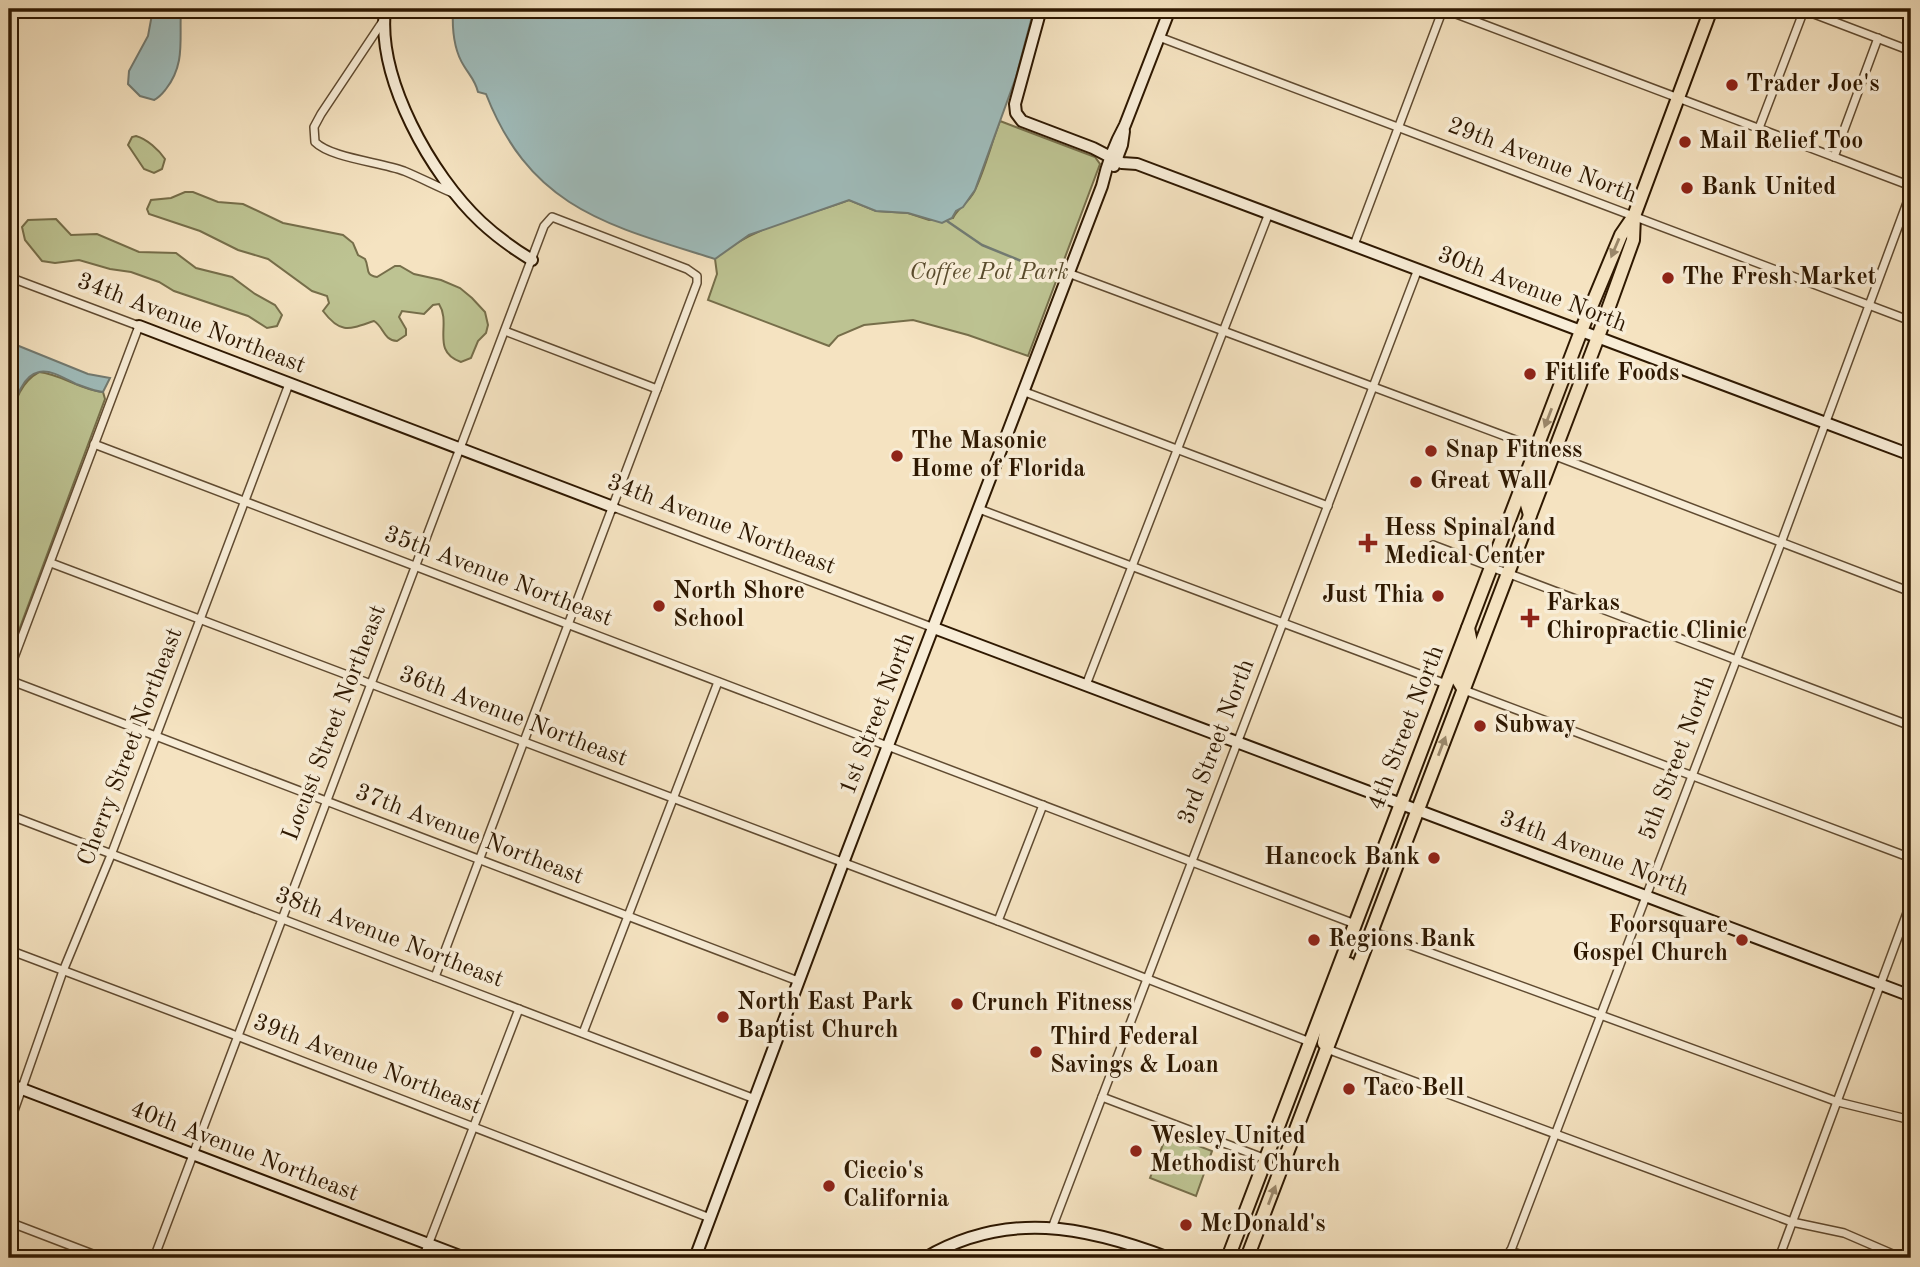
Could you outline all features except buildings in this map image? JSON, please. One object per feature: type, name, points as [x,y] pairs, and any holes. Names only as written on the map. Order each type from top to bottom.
[{"type":"main road","name":"4th Street North","points":[[1228,1258],[1581,331],[1621,235],[1634,216],[1711,9]]},
{"type":"main road","name":"4th Street North","points":[[1247,1258],[1253,1252],[1371,931],[1598,337],[1633,240],[1634,216]]},
{"type":"main road","points":[[1530,515],[1526,501],[1541,460],[1537,448]]},
{"type":"main road","points":[[1464,690],[1458,680],[1471,643],[1468,627]]},
{"type":"main road","points":[[1327,1049],[1324,1039],[1326,1026],[1359,935],[1355,924]]},
{"type":"main road","points":[[1283,1166],[1276,1156],[1296,1101],[1292,1091]]},
{"type":"street","points":[[1041,9],[1015,104],[1016,113],[1022,121],[1114,156]]},
{"type":"street","name":"1st Street North","points":[[695,1258],[798,981],[1170,9]]},
{"type":"street","points":[[1354,245],[1443,9],[1911,186]]},
{"type":"street","points":[[1759,128],[1802,10],[1911,51]]},
{"type":"street","points":[[384,15],[386,50],[397,93],[422,141],[456,195],[480,221],[532,260]]},
{"type":"street","points":[[384,15],[321,114],[314,127],[315,142],[321,148],[333,152],[405,171],[456,195]]},
{"type":"street","name":"29th Avenue North","points":[[1159,37],[1911,321]]},
{"type":"street","points":[[1834,156],[1878,38]]},
{"type":"street","name":"30th Avenue North","points":[[1114,156],[1911,455]]},
{"type":"street","name":"5th Street North","points":[[1509,1255],[1781,543],[1911,192]]},
{"type":"street","points":[[1086,685],[1269,213]]},
{"type":"street","name":"Locust Street Northeast","points":[[154,1258],[548,219],[552,217],[566,221],[693,271],[697,276],[696,290],[657,389]]},
{"type":"street","name":"3rd Street North","points":[[1052,1228],[1418,269]]},
{"type":"street","points":[[1068,273],[1537,448]]},
{"type":"street","name":"34th Avenue Northeast","points":[[9,277],[1418,810]]},
{"type":"street","points":[[9,671],[139,327]]},
{"type":"street","points":[[435,977],[657,389],[505,331]]},
{"type":"street","name":"Cherry Street Northeast","points":[[9,1125],[64,971],[111,855],[289,384]]},
{"type":"street","points":[[1025,392],[1328,506]]},
{"type":"street","name":"35th Avenue Northeast","points":[[94,444],[1355,924]]},
{"type":"street","points":[[1553,455],[1911,592]]},
{"type":"street","points":[[979,509],[1446,684]]},
{"type":"street","points":[[1433,545],[1911,726]]},
{"type":"street","name":"36th Avenue Northeast","points":[[51,563],[998,921],[1310,1042]]},
{"type":"street","name":"37th Avenue Northeast","points":[[9,680],[798,981]]},
{"type":"street","points":[[583,1033],[718,682]]},
{"type":"street","points":[[1464,690],[1911,858]]},
{"type":"street","points":[[998,921],[1043,805]]},
{"type":"street","name":"34th Avenue North","points":[[1418,810],[1911,996]]},
{"type":"street","name":"38th Avenue Northeast","points":[[9,815],[755,1099]]},
{"type":"street","points":[[1779,1258],[1911,902]]},
{"type":"street","points":[[1902,925],[1911,929]]},
{"type":"street","points":[[1371,931],[1838,1102],[1911,1119]]},
{"type":"street","name":"39th Avenue Northeast","points":[[9,950],[710,1218]]},
{"type":"street","points":[[423,1258],[519,1009]]},
{"type":"street","points":[[1327,1049],[1792,1222],[1844,1233],[1902,1258]]},
{"type":"street","name":"40th Avenue Northeast","points":[[9,1084],[465,1258]]},
{"type":"street","points":[[1102,1097],[1265,1159]]},
{"type":"street","points":[[9,1222],[103,1258]]},
{"type":"street","points":[[925,1258],[984,1234],[1031,1227],[1090,1233],[1169,1258]]},
{"type":"street","points":[[1509,1255],[1531,1258]]},
{"type":"green space","name":"Coffee Pot Park","points":[[1000,121],[1095,157],[1100,164],[1028,356],[968,335],[913,320],[864,325],[838,336],[829,346],[708,300],[717,274],[715,259],[745,238],[796,217],[849,200],[876,211],[908,213],[929,220],[953,218],[974,192]]},
{"type":"green space","points":[[136,136],[148,142],[165,159],[162,169],[154,173],[144,169],[128,145],[132,137]]},
{"type":"green space","points":[[185,192],[193,192],[218,202],[243,204],[283,223],[343,235],[353,243],[358,255],[365,259],[369,273],[373,276],[377,277],[395,266],[400,266],[414,274],[441,280],[460,288],[485,312],[488,325],[486,333],[478,341],[471,358],[461,362],[446,351],[444,320],[439,304],[433,305],[424,314],[402,311],[399,317],[406,329],[406,335],[397,341],[386,336],[374,321],[352,328],[341,327],[323,311],[329,303],[327,296],[312,291],[268,259],[238,250],[200,231],[149,214],[147,209],[151,200],[171,198]]},
{"type":"green space","points":[[56,219],[71,235],[97,234],[139,252],[176,253],[196,268],[232,277],[275,305],[282,315],[277,326],[267,328],[248,316],[174,291],[159,282],[131,272],[79,260],[55,263],[42,261],[25,240],[22,227],[28,220]]},
{"type":"green space","points":[[39,372],[103,392],[105,399],[9,657],[9,424],[22,388]]},
{"type":"green space","points":[[1167,1134],[1212,1151],[1196,1196],[1150,1178]]},
{"type":"water","points":[[153,9],[181,9],[179,60],[166,89],[154,100],[140,96],[128,84],[129,71],[148,36]]},
{"type":"water","points":[[453,9],[1034,9],[1016,77],[975,190],[952,218],[942,223],[908,213],[876,211],[849,200],[749,235],[715,259],[607,222],[577,207],[550,188],[526,164],[504,133],[486,94],[478,92],[460,59],[454,38]]},
{"type":"water","points":[[9,342],[88,374],[110,378],[103,392],[48,372],[32,375],[18,393],[9,424]]},
{"type":"waterway","points":[[947,221],[982,245],[1058,276]]},
{"type":"place","name":"Trader Joe's","points":[[1732,85]]},
{"type":"place","name":"Mail Relief Too","points":[[1685,142]]},
{"type":"place","name":"Bank United","points":[[1687,188]]},
{"type":"place","name":"The Fresh Market","points":[[1668,278]]},
{"type":"place","name":"Fitlife Foods","points":[[1530,374]]},
{"type":"place","name":"Snap Fitness","points":[[1431,451]]},
{"type":"place","name":"The Masonic Home of Florida","points":[[897,456]]},
{"type":"place","name":"Great Wall","points":[[1416,482]]},
{"type":"place","name":"Hess Spinal and Medical Center","points":[[1368,543]]},
{"type":"place","name":"Just Thia","points":[[1438,596]]},
{"type":"place","name":"North Shore School","points":[[659,606]]},
{"type":"place","name":"Farkas Chiropractic Clinic","points":[[1530,618]]},
{"type":"place","name":"Subway","points":[[1480,726]]},
{"type":"place","name":"Hancock Bank","points":[[1434,858]]},
{"type":"place","name":"Regions Bank","points":[[1314,940]]},
{"type":"place","name":"Foorsquare Gospel Church","points":[[1742,940]]},
{"type":"place","name":"Crunch Fitness","points":[[957,1004]]},
{"type":"place","name":"North East Park Baptist Church","points":[[723,1017]]},
{"type":"place","name":"Third Federal Savings & Loan","points":[[1036,1052]]},
{"type":"place","name":"Taco Bell","points":[[1349,1089]]},
{"type":"place","name":"Wesley United Methodist Church","points":[[1136,1151]]},
{"type":"place","name":"Ciccio's California","points":[[829,1186]]},
{"type":"place","name":"McDonald's","points":[[1186,1225]]}]
